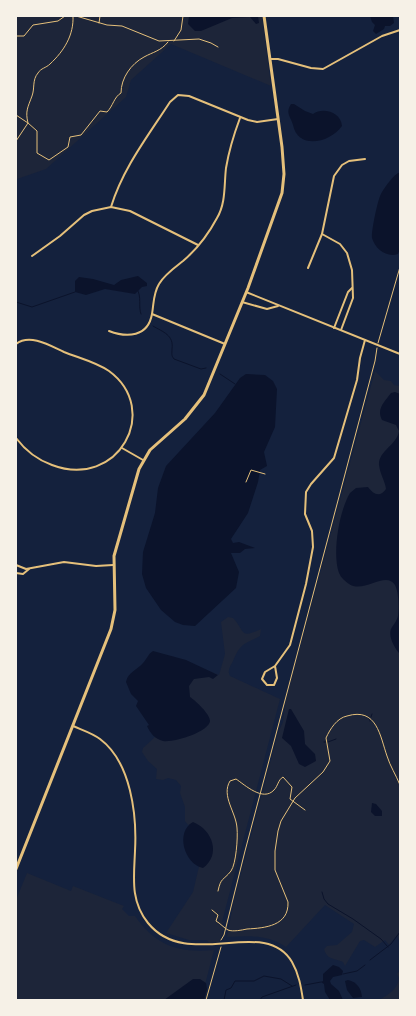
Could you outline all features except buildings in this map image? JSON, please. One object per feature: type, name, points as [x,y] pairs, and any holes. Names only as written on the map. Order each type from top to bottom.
[{"type":"main road","points":[[16,869],[106,644],[114,619],[115,598],[113,565],[126,512],[143,460],[150,450],[186,419],[198,404],[209,384],[246,292],[282,193],[284,174],[264,16]]},
{"type":"street","points":[[269,59],[278,58],[312,68],[323,68],[382,36],[400,30]]},
{"type":"street","points":[[111,207],[117,188],[128,166],[175,97],[182,94],[189,96],[240,118],[257,122],[278,119]]},
{"type":"street","points":[[109,330],[122,336],[137,334],[148,324],[152,314],[154,293],[159,284],[198,245],[217,219],[221,211],[230,147],[240,118]]},
{"type":"street","points":[[308,268],[322,234],[334,176],[342,165],[349,161],[365,160]]},
{"type":"street","points":[[32,256],[60,236],[84,215],[92,211],[111,207],[130,211],[198,245]]},
{"type":"street","points":[[322,234],[340,244],[347,254],[352,270],[353,298],[340,330]]},
{"type":"street","points":[[334,328],[343,303],[348,292],[352,288]]},
{"type":"street","points":[[246,292],[400,354]]},
{"type":"street","points":[[242,302],[267,309],[278,306]]},
{"type":"street","points":[[343,303],[350,306]]},
{"type":"street","points":[[152,314],[225,344]]},
{"type":"street","points":[[16,344],[29,339],[46,344],[101,367],[116,378],[127,395],[132,411],[130,432],[122,448],[104,464],[83,471],[70,471],[45,463],[24,448],[16,438]]},
{"type":"street","points":[[275,666],[276,682],[274,685],[266,685],[262,679],[263,675],[275,666],[290,645],[311,563],[313,537],[305,514],[306,492],[311,484],[334,458],[357,380],[360,358],[365,340]]},
{"type":"street","points":[[122,448],[143,460]]},
{"type":"street","points":[[16,565],[29,568],[64,562],[96,566],[113,565]]},
{"type":"street","points":[[16,573],[23,574],[29,568]]},
{"type":"street","points":[[73,726],[92,734],[107,745],[119,760],[124,771],[130,796],[134,824],[133,888],[136,901],[148,923],[165,937],[180,944],[196,946],[248,941],[260,942],[273,946],[291,960],[296,970],[304,1000]]},
{"type":"path","points":[[16,36],[24,36],[33,25],[58,21],[65,16]]},
{"type":"path","points":[[16,141],[28,122],[26,110],[33,94],[35,78],[38,72],[52,63],[62,51],[72,34],[73,16]]},
{"type":"path","points":[[76,16],[99,23],[122,26],[154,40],[168,42],[199,40],[211,43],[218,47]]},
{"type":"path","points":[[99,23],[100,16]]},
{"type":"path","points":[[174,41],[180,30],[183,16]]},
{"type":"path","points":[[16,115],[28,122],[37,132],[37,153],[49,160],[68,147],[70,137],[81,135],[85,132],[100,111],[107,112],[109,110],[116,95],[120,92],[125,74],[135,62],[158,51],[168,42]]},
{"type":"path","points":[[378,343],[400,267]]},
{"type":"path","points":[[220,941],[224,936],[260,793],[375,361],[377,348]]},
{"type":"path","points":[[246,481],[250,470],[265,474]]},
{"type":"path","points":[[212,910],[218,915],[216,921],[230,930],[262,929],[279,923],[285,916],[288,902],[276,875],[275,851],[281,821],[293,801],[327,767],[331,757],[326,741],[327,736],[338,721],[350,715],[366,716],[374,721],[383,742],[387,757],[400,785]]},
{"type":"path","points":[[218,891],[221,880],[232,870],[235,856],[237,829],[228,797],[229,782],[231,779],[236,779],[252,791],[271,793],[283,777],[292,787],[290,797],[305,810]]},
{"type":"path","points":[[206,1000],[220,947]]},
{"type":"shaded area","points":[[16,16],[262,16],[271,86],[171,44],[131,80],[126,97],[46,169],[17,179]]},
{"type":"shaded area","points":[[189,16],[258,16],[259,23],[256,24],[250,17],[232,18],[201,31],[195,31],[188,24]]},
{"type":"shaded area","points":[[370,16],[393,16],[394,23],[390,26],[385,26],[384,29],[376,34],[373,31],[375,25]]},
{"type":"shaded area","points":[[291,104],[294,104],[313,114],[322,111],[331,112],[338,117],[342,126],[337,132],[323,140],[308,141],[301,138],[296,133],[289,115],[288,110]]},
{"type":"shaded area","points":[[400,172],[400,249],[398,254],[390,255],[382,252],[376,246],[372,238],[373,229],[380,195],[390,181]]},
{"type":"shaded area","points":[[138,276],[147,283],[147,286],[142,287],[135,294],[105,289],[86,295],[75,292],[75,281],[79,277],[114,285],[121,280]]},
{"type":"shaded area","points":[[375,371],[384,380],[391,381],[394,385],[400,386],[400,943],[397,935],[389,945],[385,940],[375,947],[364,940],[360,941],[345,966],[343,962],[329,957],[325,953],[324,949],[327,946],[337,945],[352,932],[354,924],[325,905],[286,947],[265,938],[250,936],[227,937],[234,900],[278,733],[283,722],[286,699]]},
{"type":"shaded area","points":[[246,374],[265,375],[273,381],[277,389],[275,427],[264,452],[267,466],[260,470],[258,482],[248,513],[231,539],[233,543],[239,542],[255,548],[245,549],[240,553],[231,553],[239,572],[236,588],[195,626],[183,625],[175,622],[161,610],[146,588],[142,574],[143,552],[155,513],[158,488],[166,466],[215,413],[240,378]]},
{"type":"shaded area","points":[[395,392],[400,394],[400,654],[394,646],[390,636],[391,629],[398,616],[399,605],[395,585],[391,581],[386,580],[361,586],[349,584],[339,573],[336,555],[340,521],[350,493],[356,488],[368,487],[372,492],[377,494],[384,492],[386,489],[379,460],[398,436],[399,431],[396,425],[382,420],[380,412],[386,399],[391,393]]},
{"type":"shaded area","points":[[228,617],[233,618],[246,634],[261,629],[260,636],[243,645],[238,651],[229,668],[230,676],[280,699],[222,922],[226,921],[221,925],[224,929],[222,932],[223,933],[219,942],[209,943],[207,940],[189,940],[166,933],[193,892],[201,858],[190,824],[188,825],[185,821],[185,807],[180,793],[181,786],[176,780],[168,778],[163,780],[156,779],[157,769],[148,761],[142,752],[143,748],[155,737],[165,741],[170,740],[161,682],[171,656],[219,675],[225,654],[221,622]]},
{"type":"shaded area","points":[[153,651],[186,660],[218,675],[213,679],[209,677],[194,679],[189,686],[190,697],[196,701],[208,715],[210,721],[204,729],[190,736],[168,741],[158,739],[150,731],[147,726],[149,725],[136,706],[138,701],[131,694],[126,682],[131,673],[141,665]]},
{"type":"shaded area","points":[[289,709],[291,709],[304,731],[305,744],[315,754],[316,761],[305,767],[299,764],[291,746],[282,738]]},
{"type":"shaded area","points":[[372,803],[376,804],[382,811],[382,816],[375,816],[371,812]]},
{"type":"shaded area","points":[[193,822],[206,831],[212,843],[212,856],[209,863],[203,868],[191,861],[184,847],[184,833],[187,827]]},
{"type":"shaded area","points":[[27,873],[71,891],[73,886],[124,906],[122,909],[129,916],[135,916],[151,934],[160,941],[169,945],[189,950],[214,950],[201,1000],[16,1000],[16,900]]},
{"type":"shaded area","points":[[333,965],[339,967],[343,971],[342,975],[333,977],[330,981],[331,984],[339,991],[343,1000],[330,1000],[325,992],[324,984],[321,982],[323,981],[323,974]]},
{"type":"shaded area","points":[[400,970],[400,1000],[379,1000],[395,988],[399,978],[397,974]]},
{"type":"shaded area","points":[[193,979],[200,979],[206,983],[207,989],[204,1000],[164,1000]]},
{"type":"shaded area","points":[[348,980],[354,982],[358,986],[362,997],[353,998],[347,990],[345,981]]},
{"type":"waterway","points":[[137,289],[141,314]]},
{"type":"waterway","points":[[16,302],[32,307],[75,292]]},
{"type":"waterway","points":[[153,326],[170,337],[172,344],[172,355],[174,359],[201,369],[206,368]]},
{"type":"waterway","points":[[220,374],[235,384]]},
{"type":"waterway","points":[[328,742],[336,739]]},
{"type":"waterway","points":[[322,892],[324,899],[328,904],[353,919],[381,939],[388,947]]},
{"type":"waterway","points":[[370,960],[391,944],[400,932]]},
{"type":"waterway","points":[[343,974],[357,971],[365,965]]},
{"type":"waterway","points":[[224,1000],[226,990],[231,988],[235,981],[254,981],[264,976],[281,979],[292,986]]},
{"type":"waterway","points":[[305,985],[321,982]]},
{"type":"waterway","points":[[260,1000],[262,997],[296,985]]}]
